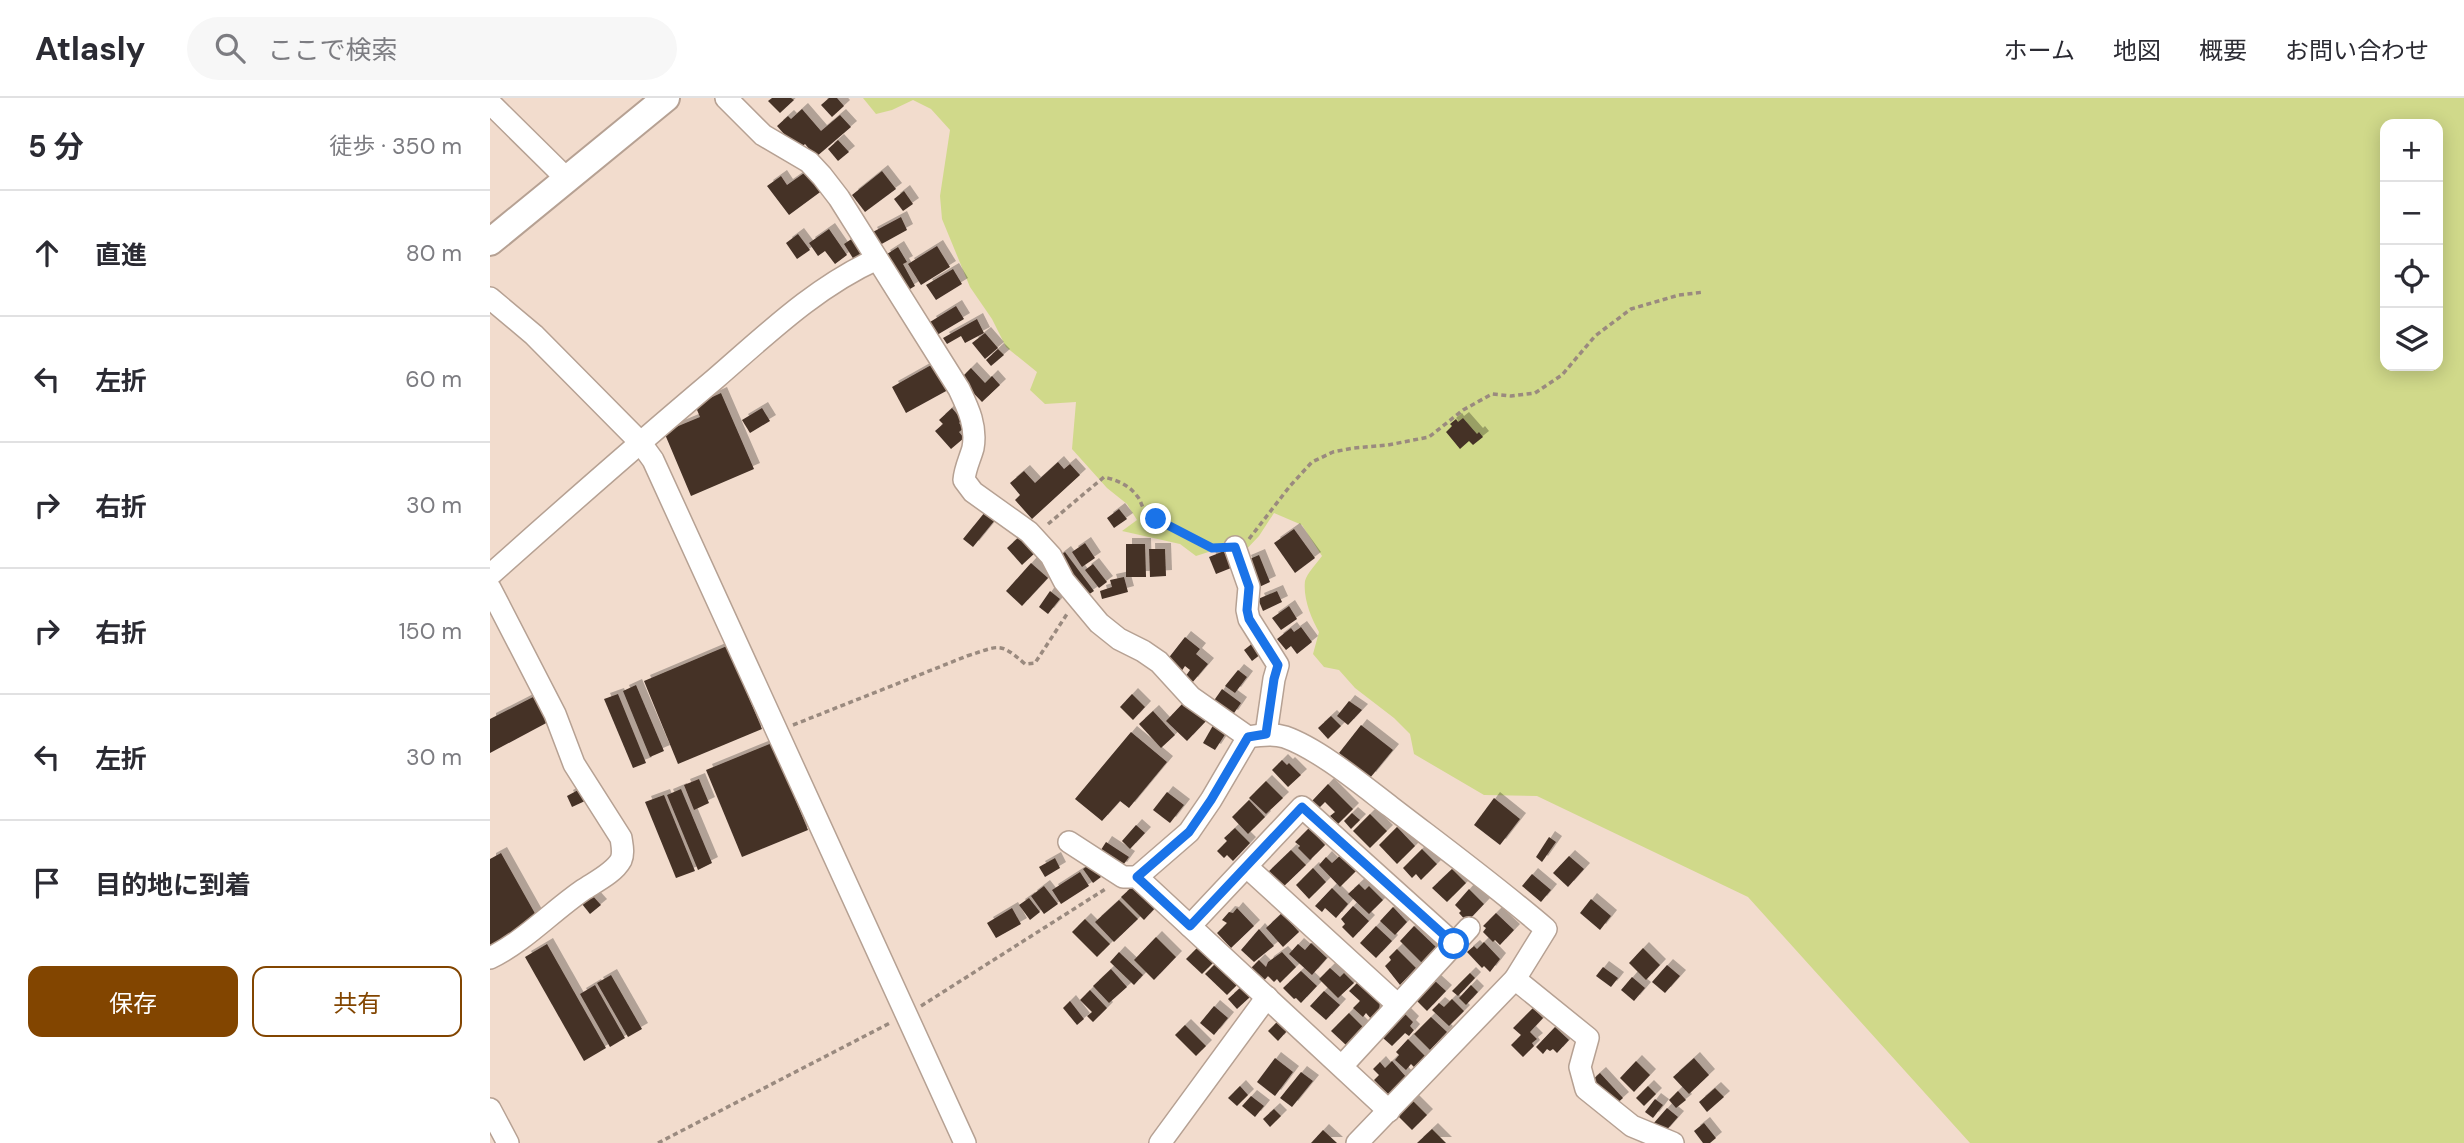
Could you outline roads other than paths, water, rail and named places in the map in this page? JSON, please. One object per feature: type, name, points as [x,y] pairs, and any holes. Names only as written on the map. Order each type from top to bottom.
[{"type":"street","points":[[490,242],[666,98]]},
{"type":"street","points":[[726,98],[763,135],[809,162],[839,198],[959,388],[969,410],[975,430],[964,480],[973,492],[1033,537],[1051,556],[1064,582],[1099,624],[1119,639],[1160,662],[1191,696],[1257,736],[1283,736],[1304,746],[1364,787],[1506,895],[1546,929],[1515,979],[1357,1143]]},
{"type":"street","points":[[490,103],[567,179]]},
{"type":"street","points":[[490,575],[640,442],[812,297],[854,270],[877,259]]},
{"type":"street","points":[[490,298],[534,335],[640,442],[653,460],[965,1143]]},
{"type":"street","points":[[1069,842],[1123,877],[1137,877],[1189,832],[1257,736],[1278,665],[1249,619],[1249,587],[1235,547]]},
{"type":"street","points":[[490,587],[555,714],[574,764],[621,838],[623,852],[621,861],[606,875],[515,943],[490,958]]},
{"type":"street","points":[[1190,926],[1302,807],[1462,936],[1342,1066]]},
{"type":"street","points":[[1247,867],[1398,1005]]},
{"type":"street","points":[[1137,877],[1389,1111]]},
{"type":"street","points":[[1515,979],[1588,1038],[1580,1067],[1586,1089],[1632,1126],[1673,1143]]},
{"type":"street","points":[[1160,1143],[1266,996]]},
{"type":"street","points":[[490,1109],[508,1143]]}]
